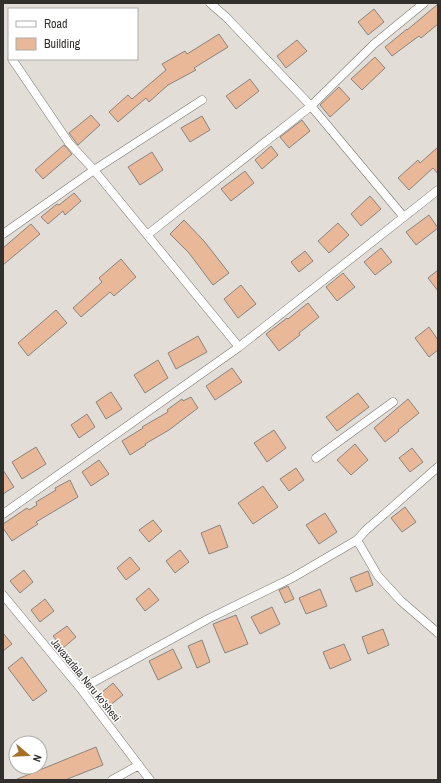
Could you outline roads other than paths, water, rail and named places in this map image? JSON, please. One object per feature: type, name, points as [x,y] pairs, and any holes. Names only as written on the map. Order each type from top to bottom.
[{"type":"street","points":[[210,3],[226,17],[311,106],[404,216]]},
{"type":"street","points":[[147,235],[311,106],[374,44],[424,3]]},
{"type":"street","points":[[12,60],[69,143],[94,170],[239,347]]},
{"type":"street","points":[[3,234],[94,170],[202,100]]},
{"type":"street","points":[[3,514],[239,347],[438,190]]},
{"type":"street","points":[[316,458],[393,402]]},
{"type":"street","points":[[81,690],[208,619],[292,578],[357,540],[366,530],[438,467]]},
{"type":"street","points":[[357,540],[378,576],[401,601],[438,633]]},
{"type":"street","name":"Javaxarlala Neru ko'shesi","points":[[3,595],[81,690],[150,780]]},
{"type":"street","points":[[112,780],[139,765]]}]
